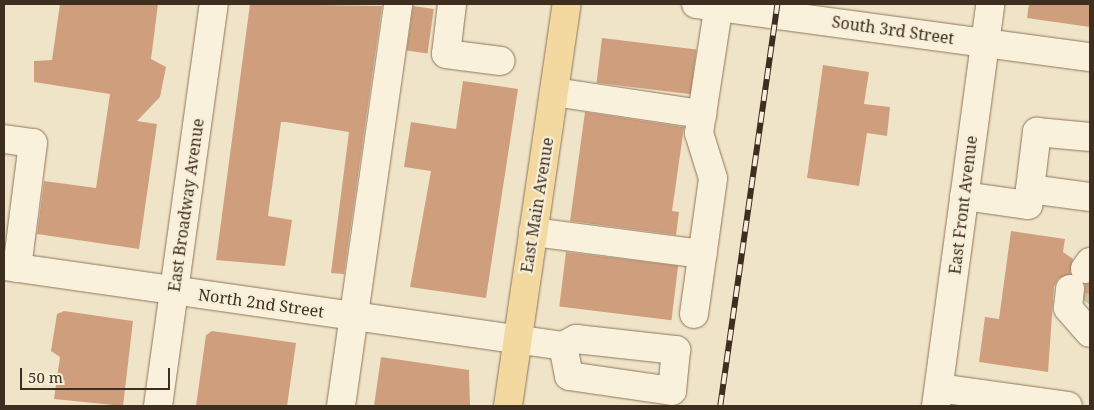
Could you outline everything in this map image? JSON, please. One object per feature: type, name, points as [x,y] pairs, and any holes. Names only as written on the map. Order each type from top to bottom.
[{"type":"main road","name":"East Main Avenue","points":[[508,406],[567,4]]},
{"type":"street","name":"East Broadway Avenue","points":[[158,406],[214,4]]},
{"type":"street","points":[[341,406],[398,4]]},
{"type":"street","points":[[452,4],[446,54],[501,61]]},
{"type":"street","name":"East Front Avenue","points":[[938,397],[990,4]]},
{"type":"street","points":[[694,314],[713,178],[699,133],[711,5]]},
{"type":"street","name":"South 3rd Street","points":[[711,5],[1090,57]]},
{"type":"street","points":[[554,92],[702,114]]},
{"type":"street","points":[[964,196],[1028,205],[1037,132],[1090,138]]},
{"type":"street","points":[[4,139],[33,144],[10,267]]},
{"type":"street","points":[[1030,189],[1090,197]]},
{"type":"street","points":[[533,232],[703,254]]},
{"type":"street","name":"North 2nd Street","points":[[10,267],[563,346]]},
{"type":"street","points":[[1079,287],[1090,333]]},
{"type":"street","points":[[938,397],[1068,406]]},
{"type":"building","points":[[60,4],[158,4],[151,59],[166,67],[160,97],[137,121],[157,124],[139,249],[37,234],[44,181],[96,188],[110,94],[34,82],[34,61],[52,60]]},
{"type":"building","points":[[250,4],[382,6],[344,274],[331,273],[349,132],[286,122],[281,122],[268,216],[292,220],[285,266],[216,260]]},
{"type":"building","points":[[1029,4],[1090,4],[1090,27],[1027,18]]},
{"type":"building","points":[[413,6],[434,9],[428,53],[407,51]]},
{"type":"building","points":[[602,38],[696,50],[691,94],[597,83]]},
{"type":"building","points":[[823,65],[869,72],[864,104],[890,107],[887,136],[867,133],[859,186],[807,178]]},
{"type":"building","points":[[463,81],[518,89],[486,298],[410,287],[431,171],[404,167],[411,122],[456,129]]},
{"type":"building","points":[[585,112],[684,127],[672,211],[679,212],[676,235],[570,221]]},
{"type":"building","points":[[1011,231],[1065,239],[1063,252],[1073,259],[1070,274],[1058,279],[1054,287],[1048,372],[979,362],[985,317],[999,319]]},
{"type":"building","points":[[566,252],[678,266],[671,320],[559,307]]},
{"type":"building","points":[[1090,283],[1090,305],[1084,300],[1085,284]]},
{"type":"building","points":[[64,311],[133,321],[123,406],[54,399],[60,357],[51,351],[57,314]]},
{"type":"building","points":[[212,331],[296,343],[287,406],[196,406],[206,335]]},
{"type":"building","points":[[381,357],[469,370],[470,406],[374,406]]},
{"type":"tunnel","points":[[1086,302],[1090,295]]},
{"type":"railway","points":[[720,406],[777,4]]}]
